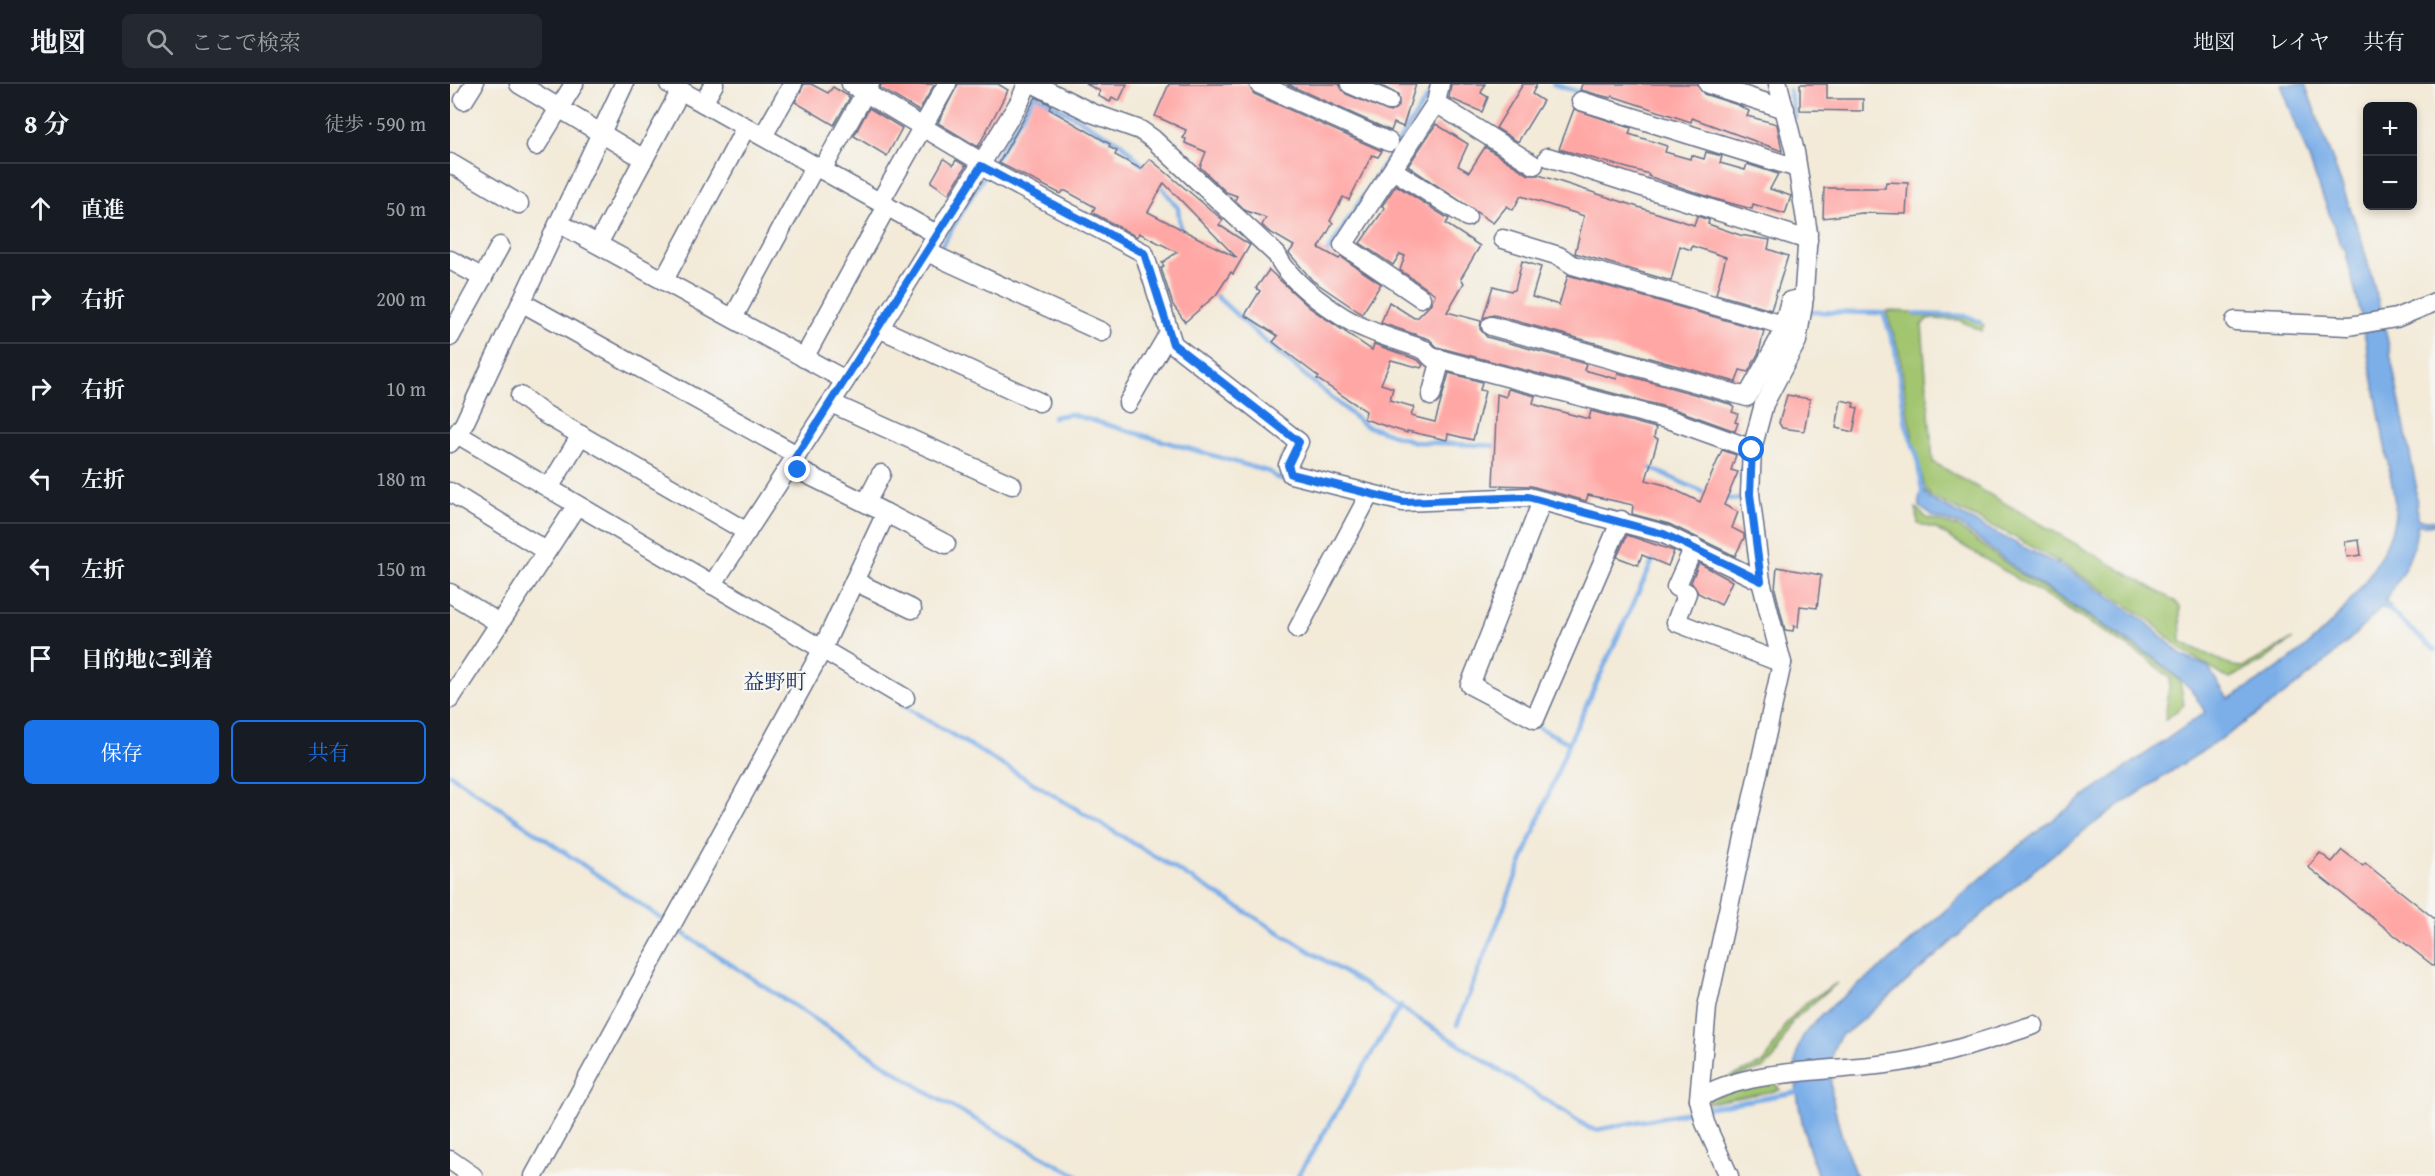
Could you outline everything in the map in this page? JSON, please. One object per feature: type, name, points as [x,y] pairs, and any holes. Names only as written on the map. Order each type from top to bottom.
[{"type":"street","points":[[464,100],[474,84]]},
{"type":"street","points":[[519,84],[644,159]]},
{"type":"street","points":[[536,146],[574,84]]},
{"type":"street","points":[[624,84],[523,304],[456,436],[549,488],[574,509],[712,585],[820,654],[905,698]]},
{"type":"street","points":[[703,103],[714,84]]},
{"type":"street","points":[[763,136],[793,84]]},
{"type":"street","points":[[804,358],[947,84]]},
{"type":"street","points":[[1259,84],[1296,92],[1389,142]]},
{"type":"street","points":[[1350,84],[1389,101]]},
{"type":"street","points":[[1421,298],[1343,245],[1436,103],[1440,84]]},
{"type":"street","points":[[1708,84],[1785,109]]},
{"type":"street","points":[[1756,401],[1797,341],[1804,298],[1808,240],[1797,168],[1778,84]]},
{"type":"street","points":[[598,244],[644,159],[673,86],[938,235]]},
{"type":"street","points":[[733,318],[819,168],[862,87],[985,167],[1144,253],[1173,344],[1299,442],[1288,465],[1291,474],[1367,500],[1425,503],[1512,497],[1542,501],[1621,520],[1664,534],[1761,581]]},
{"type":"street","points":[[712,585],[836,405],[845,380],[932,254],[938,235],[985,167],[1027,87],[1140,130],[1153,139],[1277,255],[1283,267],[1304,287],[1345,317],[1369,331],[1425,350],[1431,357],[1674,421],[1747,448]]},
{"type":"street","points":[[1581,101],[1797,168]]},
{"type":"street","points":[[1436,103],[1541,161],[1808,240]]},
{"type":"street","points":[[664,280],[746,127]]},
{"type":"street","points":[[450,163],[519,204]]},
{"type":"street","points":[[1393,170],[1467,217]]},
{"type":"street","points":[[566,226],[845,380]]},
{"type":"street","points":[[1503,239],[1559,256],[1573,265],[1784,325]]},
{"type":"street","points":[[450,337],[500,246]]},
{"type":"street","points":[[932,254],[1102,332]]},
{"type":"street","points":[[450,260],[483,278]]},
{"type":"street","points":[[1729,1176],[1701,1106],[1707,1007],[1782,663],[1761,581],[1750,494],[1747,448],[1756,401],[1780,338],[1790,301],[1804,298]]},
{"type":"street","points":[[2235,321],[2349,326],[2396,318],[2435,302]]},
{"type":"street","points":[[523,304],[795,465],[946,544]]},
{"type":"street","points":[[1491,326],[1756,401]]},
{"type":"street","points":[[879,328],[1039,402]]},
{"type":"street","points":[[1128,403],[1169,333]]},
{"type":"street","points":[[1431,396],[1441,359]]},
{"type":"street","points":[[520,396],[581,435],[747,532]]},
{"type":"street","points":[[836,405],[1012,485]]},
{"type":"street","points":[[549,488],[581,435]]},
{"type":"street","points":[[866,503],[881,474]]},
{"type":"street","points":[[450,492],[546,551]]},
{"type":"street","points":[[1298,629],[1367,500]]},
{"type":"street","points":[[1542,501],[1470,685],[1535,719],[1621,520]]},
{"type":"street","points":[[450,699],[574,509]]},
{"type":"street","points":[[534,1176],[820,654],[886,513]]},
{"type":"street","points":[[1694,547],[1676,587],[1687,593],[1676,622],[1782,663]]},
{"type":"street","points":[[854,580],[912,609]]},
{"type":"street","points":[[450,593],[500,623]]},
{"type":"street","points":[[1701,1106],[1708,1093],[1758,1078],[1901,1063],[2034,1025]]},
{"type":"street","points":[[450,1160],[473,1176]]},
{"type":"green space","points":[[1886,311],[1913,312],[1915,316],[1968,318],[1984,325],[1981,331],[1959,320],[1927,319],[1922,325],[1933,462],[2175,601],[2180,607],[2181,642],[2232,666],[2244,667],[2293,639],[2263,661],[2230,678],[2225,677],[2182,650],[2149,620],[2071,569],[2009,534],[1931,497],[1924,486],[1909,421],[1899,352]]},
{"type":"green space","points":[[1916,508],[1927,518],[1958,527],[2022,575],[2152,657],[2180,681],[2184,705],[2165,720],[2170,678],[2145,657],[1936,529],[1918,524]]},
{"type":"green space","points":[[1837,983],[1793,1020],[1775,1057],[1764,1068],[1710,1086],[1765,1062],[1785,1025],[1804,1004]]},
{"type":"green space","points":[[1773,1080],[1780,1090],[1708,1103],[1709,1098]]},
{"type":"water","points":[[2281,84],[2305,84],[2361,238],[2385,327],[2416,485],[2417,519],[2435,521],[2435,525],[2417,525],[2410,556],[2385,601],[2391,607],[2388,611],[2381,607],[2350,640],[2280,698],[2129,799],[2060,849],[1877,1007],[1846,1033],[1842,1033],[1832,1054],[1831,1084],[1836,1116],[1856,1176],[1818,1176],[1804,1128],[1796,1072],[1800,1042],[1815,1021],[1887,963],[2006,857],[2079,800],[2205,712],[2191,689],[2153,657],[2022,573],[1960,525],[1934,517],[1920,507],[1919,498],[1923,489],[1930,499],[2070,571],[2146,622],[2183,656],[2208,667],[2228,699],[2290,660],[2326,629],[2357,593],[2387,544],[2394,521],[2394,498],[2361,315],[2344,245],[2342,248]]},
{"type":"building","points":[[804,84],[811,84],[828,93],[833,87],[850,97],[834,125],[795,102]]},
{"type":"building","points":[[881,84],[934,85],[919,111],[880,88]]},
{"type":"building","points":[[958,84],[998,84],[1008,90],[978,147],[938,123]]},
{"type":"building","points":[[1086,84],[1127,84],[1119,101],[1112,97],[1110,102],[1098,96],[1100,91]]},
{"type":"building","points":[[1169,84],[1248,84],[1254,94],[1382,151],[1378,157],[1372,155],[1349,200],[1343,197],[1330,221],[1333,223],[1319,248],[1339,259],[1341,257],[1381,284],[1362,314],[1312,280],[1289,253],[1294,246],[1268,231],[1262,225],[1266,218],[1246,211],[1235,200],[1237,196],[1226,192],[1200,167],[1206,152],[1185,143],[1186,139],[1183,138],[1186,130],[1155,116]]},
{"type":"building","points":[[1287,84],[1339,84],[1346,94],[1390,112],[1399,106],[1398,95],[1378,84],[1416,84],[1403,127],[1394,123],[1391,131]]},
{"type":"building","points":[[1451,84],[1485,84],[1481,93],[1488,97],[1482,112],[1449,98]]},
{"type":"building","points":[[1523,84],[1537,84],[1532,94],[1543,101],[1518,142],[1496,128]]},
{"type":"building","points":[[1582,84],[1697,84],[1704,94],[1749,111],[1747,116],[1777,124],[1782,151],[1692,118],[1691,122],[1612,96],[1611,98],[1580,90]]},
{"type":"building","points":[[1800,84],[1827,84],[1827,99],[1863,99],[1863,111],[1800,110]]},
{"type":"building","points":[[1036,97],[1051,105],[1049,109],[1110,144],[1109,147],[1117,151],[1115,155],[1141,169],[1150,159],[1223,220],[1219,225],[1250,245],[1233,274],[1231,272],[1216,295],[1185,322],[1173,305],[1161,268],[1164,266],[1162,263],[1177,252],[1139,233],[1137,237],[1092,213],[1095,207],[1066,191],[1061,194],[999,163]],"holes":[[[1164,183],[1237,258],[1148,212]]]},
{"type":"building","points":[[869,108],[902,128],[887,156],[854,136]]},
{"type":"building","points":[[1574,109],[1631,128],[1629,134],[1667,146],[1665,152],[1690,159],[1691,155],[1704,159],[1706,152],[1722,156],[1720,163],[1745,170],[1747,164],[1778,174],[1770,189],[1791,196],[1785,214],[1753,204],[1752,209],[1715,199],[1648,176],[1649,174],[1559,149]]},
{"type":"building","points":[[1436,124],[1468,144],[1458,166],[1469,172],[1485,147],[1529,175],[1539,175],[1694,225],[1697,216],[1709,220],[1708,224],[1740,235],[1770,240],[1768,249],[1788,256],[1771,310],[1716,294],[1726,257],[1692,246],[1691,250],[1680,246],[1671,281],[1575,253],[1584,216],[1575,213],[1521,196],[1513,210],[1507,206],[1493,223],[1408,166]]},
{"type":"building","points":[[944,159],[953,165],[956,160],[966,166],[949,194],[931,182]]},
{"type":"building","points":[[1886,182],[1908,183],[1906,214],[1862,213],[1823,218],[1824,188],[1885,188]]},
{"type":"building","points":[[1396,185],[1449,219],[1446,224],[1480,246],[1461,278],[1464,283],[1447,312],[1481,321],[1480,329],[1487,337],[1586,364],[1584,370],[1617,379],[1618,373],[1730,404],[1734,407],[1732,412],[1738,414],[1735,431],[1677,410],[1437,347],[1429,339],[1381,323],[1389,302],[1414,318],[1430,305],[1435,294],[1400,270],[1405,256],[1400,254],[1393,265],[1360,243],[1385,208],[1382,206]]},
{"type":"building","points":[[1522,261],[1541,267],[1532,297],[1559,305],[1568,275],[1764,331],[1759,352],[1748,372],[1740,370],[1736,382],[1494,315],[1483,318],[1493,286],[1515,290]]},
{"type":"building","points":[[1269,270],[1310,308],[1372,350],[1374,344],[1418,360],[1423,365],[1421,368],[1391,360],[1381,384],[1393,388],[1390,400],[1414,407],[1411,416],[1435,422],[1449,373],[1482,382],[1480,390],[1485,391],[1473,440],[1448,434],[1447,440],[1407,431],[1407,433],[1364,419],[1366,411],[1317,379],[1319,377],[1273,342],[1278,336],[1245,315],[1260,291],[1256,288]]},
{"type":"building","points":[[1508,389],[1535,396],[1533,403],[1536,405],[1589,419],[1591,411],[1656,428],[1654,437],[1658,439],[1646,480],[1665,485],[1700,502],[1722,450],[1736,455],[1731,470],[1738,472],[1724,505],[1738,512],[1732,528],[1744,534],[1735,556],[1669,524],[1632,514],[1633,505],[1588,495],[1586,501],[1531,486],[1493,485],[1497,394],[1506,397]]},
{"type":"building","points":[[1787,395],[1810,399],[1804,431],[1782,428],[1779,423]]},
{"type":"building","points":[[1841,400],[1854,403],[1853,407],[1858,408],[1853,432],[1836,428]]},
{"type":"building","points":[[1627,535],[1674,551],[1668,566],[1642,555],[1638,565],[1617,557]]},
{"type":"building","points":[[2359,540],[2361,555],[2347,557],[2345,542]]},
{"type":"building","points":[[1699,563],[1732,581],[1721,605],[1698,593],[1691,582]]},
{"type":"building","points":[[1777,567],[1821,575],[1817,608],[1800,606],[1798,627],[1794,626],[1793,631],[1785,630],[1775,589]]},
{"type":"building","points":[[2342,850],[2363,866],[2365,863],[2435,919],[2435,967],[2308,867],[2320,853],[2332,862]]},
{"type":"waterway","points":[[1553,84],[1585,94]]},
{"type":"waterway","points":[[1789,90],[1795,117]]},
{"type":"waterway","points":[[1034,94],[1121,143],[1148,170]]},
{"type":"waterway","points":[[991,166],[1035,94]]},
{"type":"waterway","points":[[1325,256],[1429,95]]},
{"type":"waterway","points":[[937,253],[986,173]]},
{"type":"waterway","points":[[1159,183],[1178,208],[1181,234]]},
{"type":"waterway","points":[[1813,277],[1817,259],[1816,231]]},
{"type":"waterway","points":[[1212,292],[1266,342],[1364,425],[1415,442],[1499,446]]},
{"type":"waterway","points":[[1806,312],[1883,313],[1895,348],[1906,425],[1917,456],[1923,499]]},
{"type":"waterway","points":[[1915,314],[1967,316],[1980,322]]},
{"type":"waterway","points":[[1053,417],[1070,414],[1270,472],[1277,478],[1289,481]]},
{"type":"waterway","points":[[1742,480],[1743,458]]},
{"type":"waterway","points":[[1646,466],[1709,495]]},
{"type":"waterway","points":[[1723,498],[1742,500],[1742,494]]},
{"type":"waterway","points":[[1423,510],[1465,508]]},
{"type":"waterway","points":[[1457,1025],[1569,743],[1660,545]]},
{"type":"waterway","points":[[2385,606],[2435,650]]},
{"type":"waterway","points":[[902,705],[1248,913],[1589,1128],[1596,1130],[1698,1110]]},
{"type":"waterway","points":[[1534,725],[1569,743]]},
{"type":"waterway","points":[[450,774],[668,923]]},
{"type":"waterway","points":[[675,928],[933,1096],[1078,1176]]},
{"type":"waterway","points":[[1298,1176],[1401,1005]]},
{"type":"waterway","points":[[1706,1108],[1804,1091]]},
{"type":"district","name":"益野町","points":[[775,681]]},
{"type":"route","points":[[798,470],[790,466],[981,166],[1144,253],[1173,344],[1299,442],[1288,465],[1291,474],[1404,502],[1425,503],[1528,497],[1635,524],[1664,534],[1761,581],[1750,494],[1752,450]]}]
